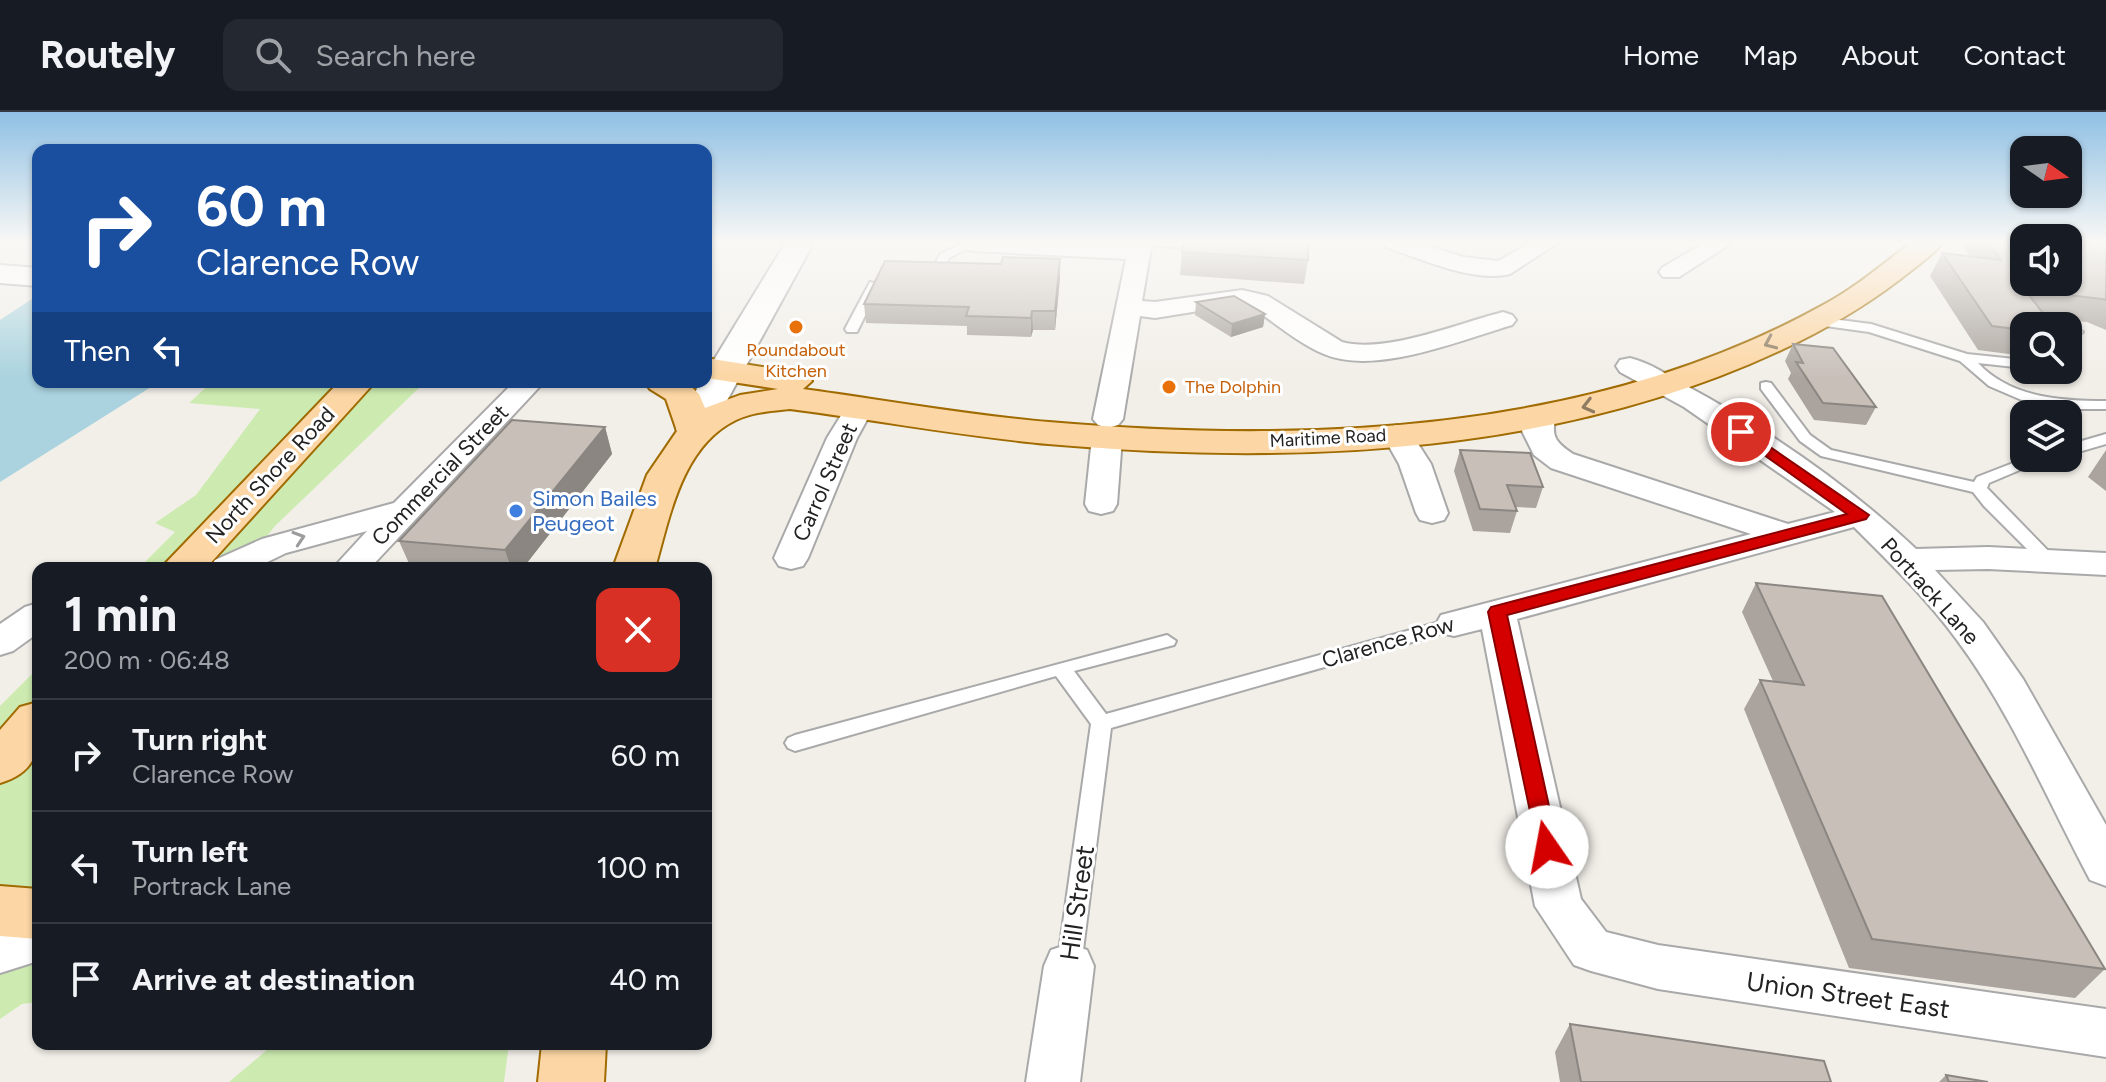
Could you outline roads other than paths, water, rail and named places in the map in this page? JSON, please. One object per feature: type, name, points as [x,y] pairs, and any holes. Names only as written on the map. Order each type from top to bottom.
[{"type":"main road","name":"Maritime Road","points":[[694,429],[731,408],[757,399],[790,398],[1044,433],[1179,424],[1255,425],[1394,415],[1502,399],[1630,366],[1763,319],[1821,287]]},
{"type":"main road","name":"Maritime Road","points":[[712,361],[1210,443],[1397,434],[1543,433],[1731,360],[1816,321],[1873,287]]},
{"type":"main road","name":"North Shore Road","points":[[188,562],[240,510],[350,388]]},
{"type":"main road","points":[[240,510],[346,426],[387,388]]},
{"type":"main road","points":[[636,562],[651,512],[673,460],[694,429],[682,394],[672,388]]},
{"type":"main road","points":[[0,764],[32,727]]},
{"type":"main road","points":[[0,911],[32,914]]},
{"type":"main road","points":[[571,1082],[574,1050]]},
{"type":"street","points":[[712,361],[758,317],[775,287]]},
{"type":"street","points":[[1101,504],[1108,428],[1133,287]]},
{"type":"street","points":[[1129,308],[1155,310],[1242,297],[1259,301],[1333,348],[1370,354],[1503,320]]},
{"type":"street","points":[[1439,308],[1474,328]]},
{"type":"street","points":[[1300,358],[1333,348]]},
{"type":"street","name":"Portrack Lane","points":[[1630,366],[1765,447],[1861,515],[1907,560],[1970,631],[2009,689],[2093,824],[2106,867]]},
{"type":"street","name":"Commercial Street","points":[[356,562],[524,388]]},
{"type":"street","points":[[694,429],[705,388]]},
{"type":"street","name":"Carrol Street","points":[[791,558],[842,438],[860,407]]},
{"type":"street","points":[[1543,433],[1562,461],[1788,535]]},
{"type":"street","points":[[1397,434],[1415,464],[1432,513]]},
{"type":"street","points":[[240,562],[274,546],[406,510]]},
{"type":"street","name":"Clarence Row","points":[[1454,624],[1861,515]]},
{"type":"street","points":[[1907,560],[2048,560],[2106,564]]},
{"type":"street","points":[[0,642],[30,607]]},
{"type":"street","name":"Union Street East","points":[[1497,612],[1559,906],[1591,950],[1658,967],[2106,1033]]},
{"type":"street","points":[[0,951],[32,942]]},
{"type":"street","name":"Hill Street","points":[[1053,1082],[1069,966]]},
{"type":"lane","points":[[852,329],[873,287]]},
{"type":"lane","points":[[1844,306],[1871,328]]},
{"type":"lane","points":[[1816,321],[1871,328],[1965,358],[2010,363]]},
{"type":"lane","points":[[1965,358],[1979,375],[2006,389],[2044,401],[2079,406],[2106,405]]},
{"type":"lane","points":[[1766,386],[1805,438],[1826,453],[1979,488],[1990,503],[2048,560]]},
{"type":"lane","points":[[2082,446],[2106,439]]},
{"type":"lane","points":[[1979,488],[1983,480],[2010,470]]},
{"type":"lane","name":"Clarence Row","points":[[1101,723],[1454,624]]},
{"type":"lane","points":[[795,743],[1167,641]]},
{"type":"lane","points":[[1061,668],[1101,723]]},
{"type":"lane","name":"Hill Street","points":[[1069,966],[1101,723]]},
{"type":"water","points":[[32,299],[32,388],[149,388],[0,482],[0,320]]},
{"type":"place","name":"Roundabout Kitchen","points":[[796,327]]},
{"type":"place","name":"The Dolphin","points":[[1169,387]]},
{"type":"place","name":"Simon Bailes Peugeot","points":[[516,511]]}]
